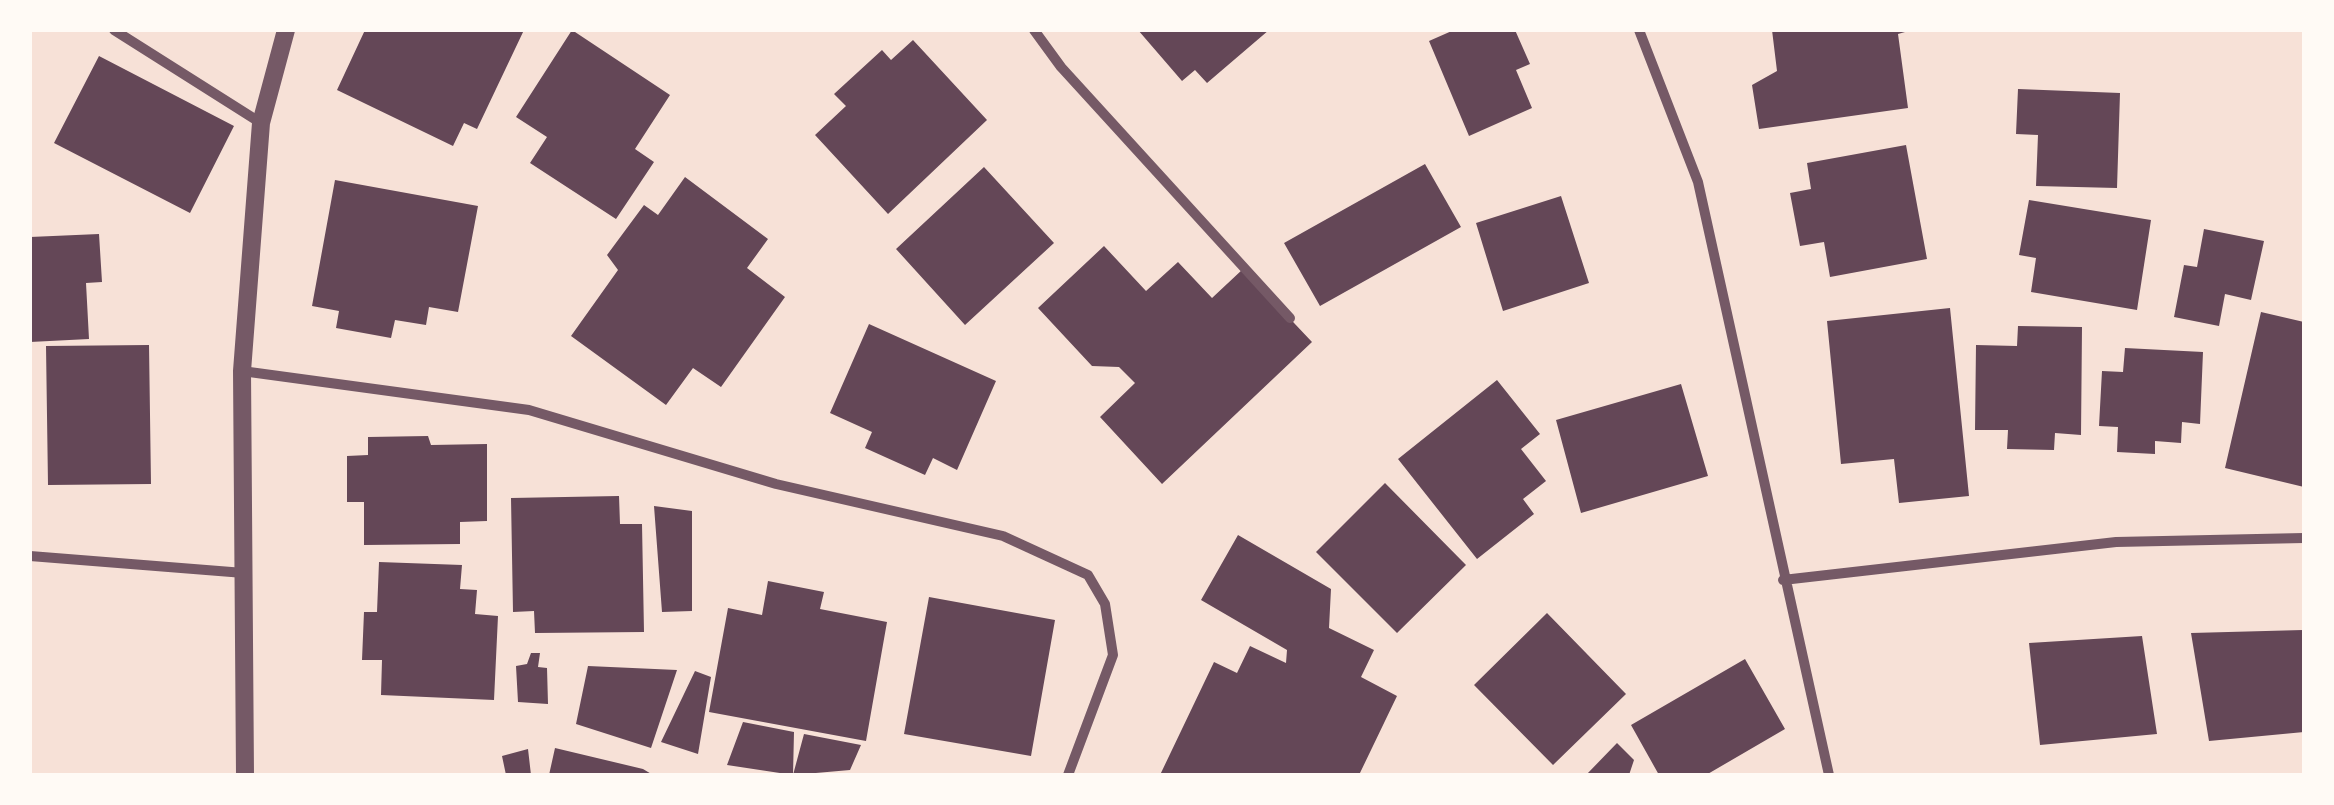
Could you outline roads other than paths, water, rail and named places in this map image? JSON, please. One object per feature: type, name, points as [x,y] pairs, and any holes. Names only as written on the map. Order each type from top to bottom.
[{"type":"street","points":[[114,30],[261,123]]},
{"type":"street","points":[[246,775],[242,371],[261,123],[286,30]]},
{"type":"street","points":[[1034,30],[1061,67],[1290,318]]},
{"type":"street","points":[[1639,30],[1698,182],[1829,775]]},
{"type":"street","points":[[242,371],[529,410],[776,484],[1003,536],[1088,575],[1105,604],[1113,654],[1068,775]]},
{"type":"street","points":[[1784,580],[2116,542],[2304,538]]},
{"type":"street","points":[[30,556],[245,573]]}]
